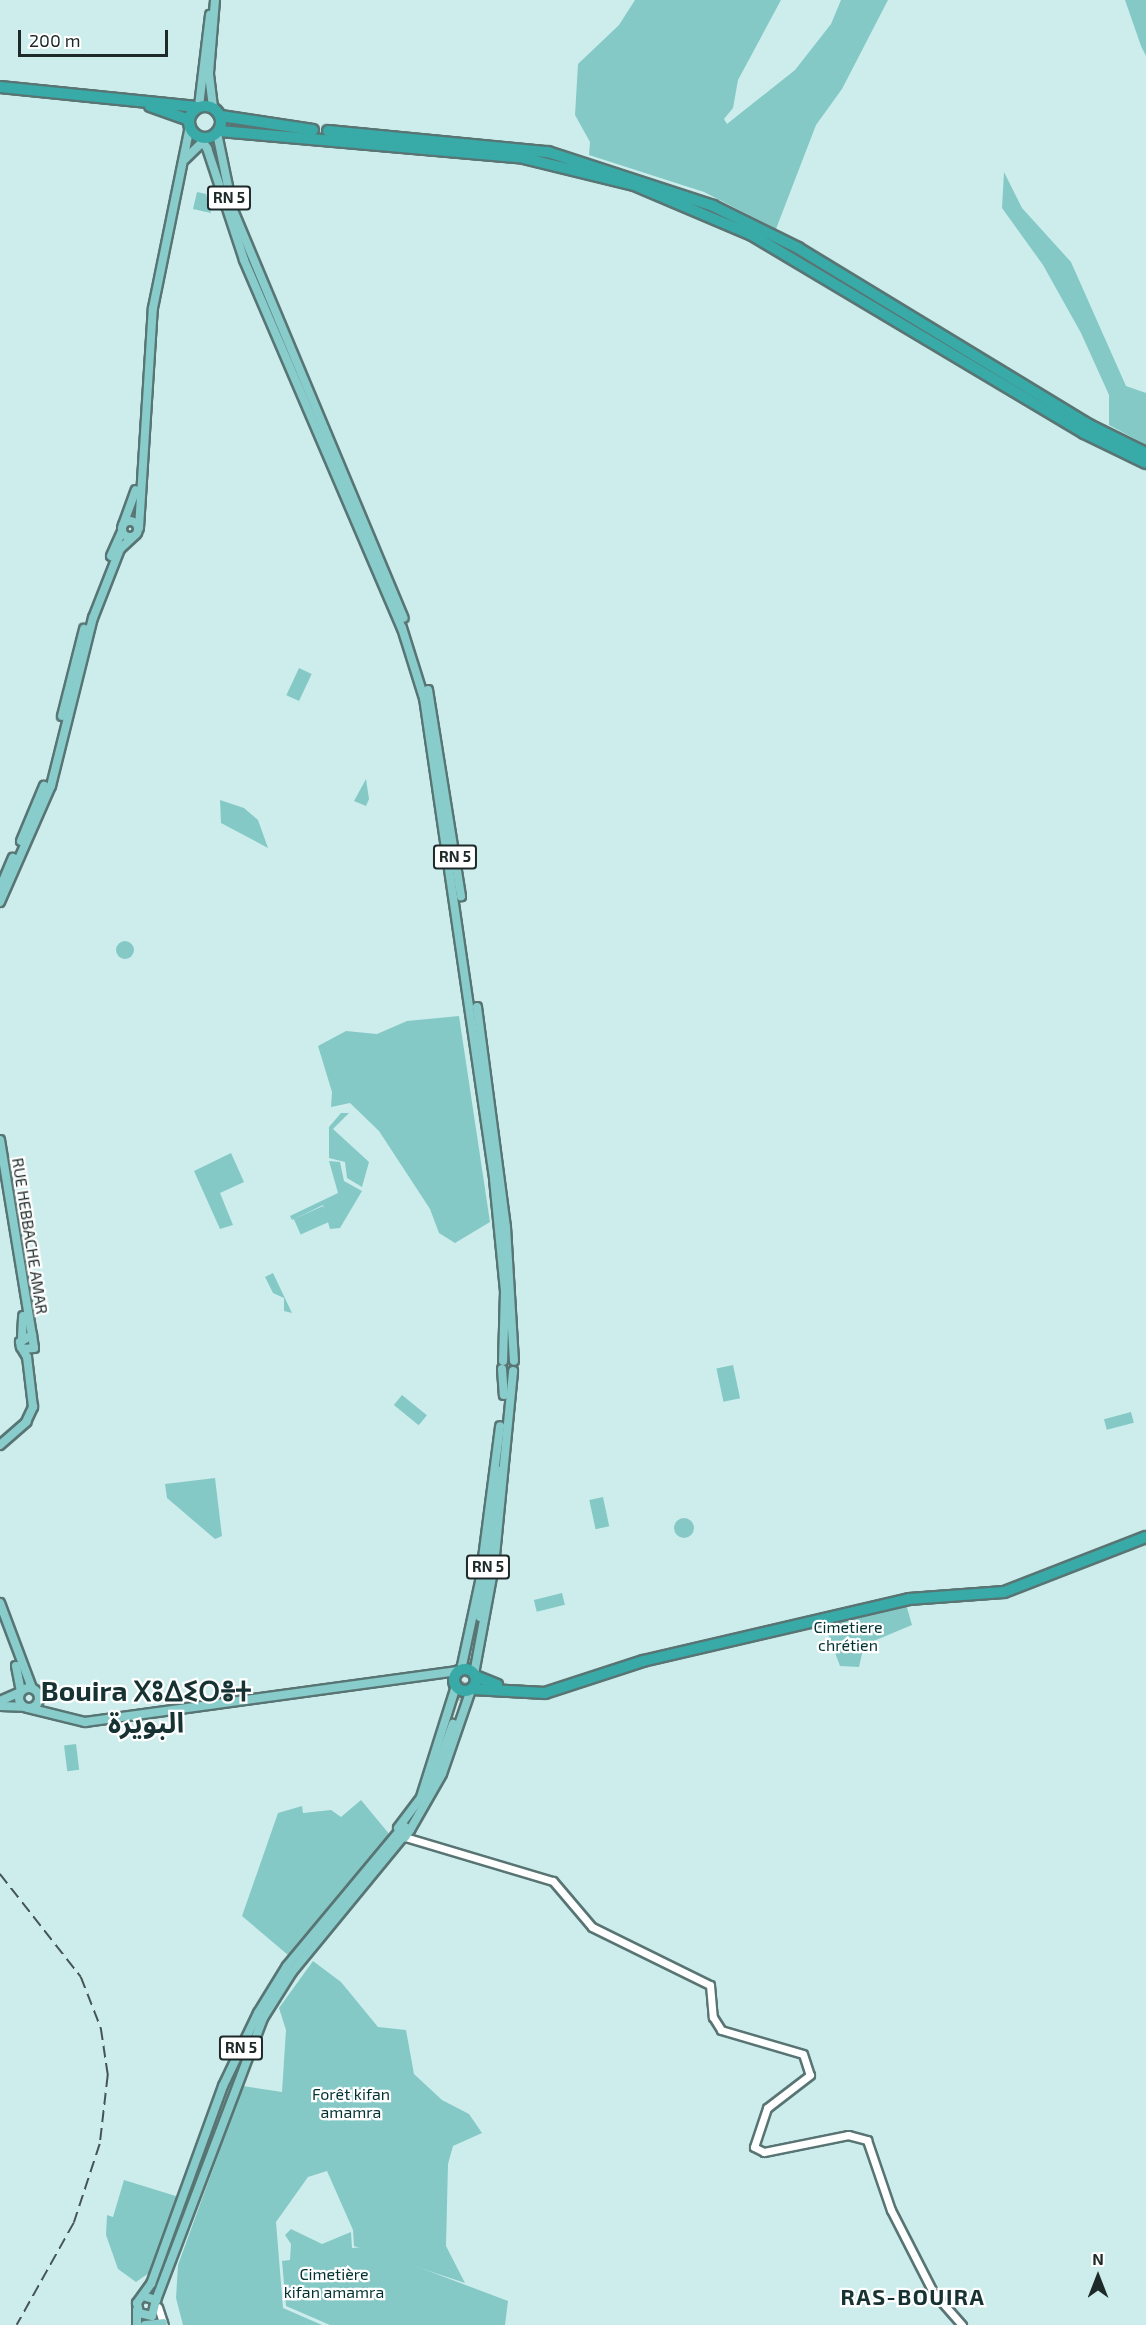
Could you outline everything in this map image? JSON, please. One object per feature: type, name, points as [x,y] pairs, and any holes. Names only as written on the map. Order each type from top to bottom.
[{"type":"highway","points":[[4,90],[198,107],[217,111],[249,123],[537,150],[682,194],[798,248],[1089,425],[1146,453]]},
{"type":"highway","points":[[4,90],[150,106],[189,123],[209,136],[519,157],[634,185],[752,235],[1084,433],[1146,463]]},
{"type":"highway","points":[[189,123],[198,107]]},
{"type":"highway","points":[[209,136],[217,111]]},
{"type":"highway","points":[[1146,1533],[1008,1586],[896,1596],[661,1653],[554,1686],[512,1689],[459,1671],[455,1685],[471,1689],[545,1693],[643,1661],[909,1599],[1004,1592],[1146,1537]]},
{"type":"highway","points":[[471,1689],[475,1675]]},
{"type":"main road","points":[[198,107],[204,42],[215,3]]},
{"type":"main road","points":[[215,3],[209,73],[217,111]]},
{"type":"main road","points":[[0,902],[51,786],[93,618],[120,549],[134,537],[139,528],[139,481],[153,308],[189,123]]},
{"type":"main road","points":[[181,170],[185,159],[209,136]]},
{"type":"main road","name":"RN 5","points":[[209,136],[210,158],[228,219],[402,628],[424,698],[494,1179],[505,1291],[500,1472]]},
{"type":"main road","name":"RN 5","points":[[209,136],[231,204],[407,626],[430,696],[501,1180],[514,1361]]},
{"type":"main road","points":[[185,159],[196,152],[210,158]]},
{"type":"main road","points":[[0,888],[45,785],[79,643],[139,481]]},
{"type":"main road","points":[[122,529],[131,521],[139,528]]},
{"type":"main road","points":[[122,529],[134,537]]},
{"type":"main road","name":"RUE HEBBACHE AMAR","points":[[0,1140],[33,1349]]},
{"type":"main road","name":"RUE HEBBACHE AMAR","points":[[0,1170],[23,1349]]},
{"type":"main road","points":[[22,1337],[32,1335]]},
{"type":"main road","points":[[0,1445],[26,1422],[33,1407],[23,1349],[33,1349],[36,1414],[0,1451]]},
{"type":"main road","points":[[514,1361],[513,1371],[503,1365],[514,1361]]},
{"type":"main road","name":"RN 5","points":[[470,1658],[500,1472],[513,1371]]},
{"type":"main road","points":[[0,1706],[26,1707],[63,1720],[93,1721],[459,1671],[500,1472]]},
{"type":"main road","points":[[475,1675],[500,1472]]},
{"type":"main road","points":[[0,1603],[30,1685],[39,1698],[63,1720]]},
{"type":"main road","points":[[0,1623],[26,1707]]},
{"type":"main road","points":[[424,1796],[455,1685],[430,1675]]},
{"type":"main road","points":[[0,1701],[30,1685],[43,1685]]},
{"type":"main road","points":[[424,1796],[442,1774],[471,1689]]},
{"type":"main road","points":[[26,1707],[39,1698]]},
{"type":"main road","name":"RN 5","points":[[157,2304],[262,2018],[292,1971],[405,1832],[424,1796],[460,1701]]},
{"type":"main road","name":"RN 5","points":[[143,2296],[172,2234],[223,2086],[258,2013],[287,1966],[405,1832]]},
{"type":"main road","points":[[137,2325],[137,2310],[143,2296],[157,2304],[147,2321]]},
{"type":"main road","points":[[137,2310],[147,2321],[163,2324]]},
{"type":"street","points":[[405,1832],[419,1841],[553,1881],[592,1927],[710,1985],[713,2017],[721,2030],[803,2054],[810,2075],[767,2108],[754,2147],[764,2152],[848,2135],[867,2140],[891,2210],[933,2292],[962,2325]]},
{"type":"street","points":[[157,2304],[163,2324]]},
{"type":"green space","points":[[635,0],[781,0],[738,80],[733,108],[724,119],[727,124],[795,70],[831,24],[841,0],[888,0],[842,89],[816,125],[776,229],[704,192],[589,155],[590,142],[575,115],[578,64],[619,25]]},
{"type":"green space","points":[[1125,0],[1146,0],[1146,56],[1141,46]]},
{"type":"green space","points":[[1004,172],[1022,208],[1071,262],[1126,386],[1146,393],[1146,445],[1109,425],[1109,395],[1081,333],[1043,265],[1002,208]]},
{"type":"green space","points":[[197,192],[206,194],[211,213],[193,209]]},
{"type":"green space","points":[[299,668],[312,674],[299,701],[286,695]]},
{"type":"green space","points":[[366,779],[369,799],[366,806],[354,801]]},
{"type":"green space","points":[[220,800],[244,808],[258,820],[268,848],[221,823]]},
{"type":"green space","points":[[125,941],[131,944],[134,950],[131,956],[125,959],[119,956],[116,950],[119,944]]},
{"type":"green space","points":[[459,1016],[490,1222],[455,1243],[439,1233],[430,1209],[379,1131],[350,1103],[331,1107],[332,1092],[318,1046],[346,1031],[377,1034],[407,1021]]},
{"type":"green space","points":[[341,1113],[349,1113],[333,1129],[369,1162],[362,1187],[347,1178],[345,1162],[329,1158],[329,1127]]},
{"type":"green space","points":[[231,1153],[244,1182],[220,1193],[233,1225],[220,1229],[194,1171]]},
{"type":"green space","points":[[329,1161],[340,1162],[344,1181],[362,1191],[340,1228],[330,1229],[323,1205],[292,1220],[290,1216],[338,1193]]},
{"type":"green space","points":[[323,1206],[330,1222],[301,1235],[294,1219]]},
{"type":"green space","points":[[273,1273],[292,1313],[284,1311],[284,1298],[273,1293],[265,1277]]},
{"type":"green space","points":[[733,1365],[740,1398],[723,1402],[716,1369]]},
{"type":"green space","points":[[402,1395],[427,1415],[419,1425],[394,1405]]},
{"type":"green space","points":[[1131,1412],[1134,1423],[1107,1430],[1104,1419]]},
{"type":"green space","points":[[215,1478],[222,1536],[215,1539],[167,1498],[165,1484]]},
{"type":"green space","points":[[603,1497],[609,1526],[596,1529],[589,1500]]},
{"type":"green space","points":[[684,1518],[691,1521],[694,1528],[691,1535],[684,1538],[677,1535],[674,1528],[677,1521]]},
{"type":"green space","points":[[562,1593],[565,1605],[537,1612],[534,1600]]},
{"type":"green space","name":"Cimetiere chrétien","points":[[906,1604],[912,1625],[864,1645],[859,1667],[840,1666],[824,1623]]},
{"type":"green space","points":[[76,1744],[79,1770],[67,1771],[64,1745]]},
{"type":"green space","points":[[361,1800],[390,1835],[288,1955],[242,1916],[278,1813],[302,1806],[303,1813],[331,1810],[341,1817]]},
{"type":"green space","name":"Forêt kifan amamra","points":[[313,1961],[341,1982],[378,2027],[406,2030],[414,2074],[442,2100],[469,2114],[482,2133],[453,2146],[448,2164],[446,2246],[465,2283],[354,2246],[353,2230],[327,2171],[308,2177],[276,2222],[283,2308],[322,2325],[183,2325],[176,2298],[178,2265],[243,2086],[282,2092],[286,2030],[279,2008]]},
{"type":"green space","points":[[124,2180],[179,2197],[149,2273],[136,2282],[118,2269],[106,2235],[107,2215],[113,2217]]},
{"type":"green space","name":"Cimetière kifan amamra","points":[[291,2229],[322,2244],[351,2232],[352,2248],[365,2247],[508,2301],[505,2325],[330,2325],[286,2306],[282,2261],[290,2260],[291,2244],[285,2235]]},
{"type":"tunnel","points":[[460,1701],[470,1658]]},
{"type":"railway","points":[[0,1874],[81,1977],[101,2028],[108,2075],[100,2144],[74,2223],[17,2325]]},
{"type":"district","name":"Bouira ⵝⵓⵠⵉⵔⴻⵜ البويرة","points":[[146,1706]]},
{"type":"district","name":"RAS-BOUIRA","points":[[913,2297]]}]
